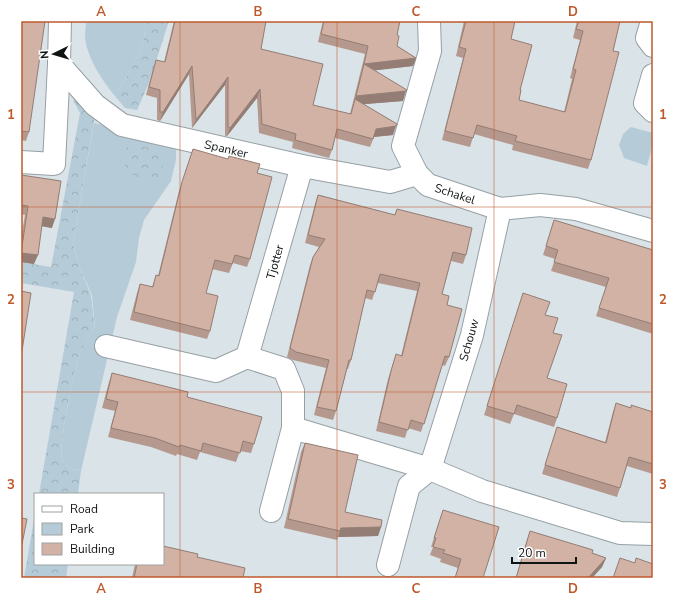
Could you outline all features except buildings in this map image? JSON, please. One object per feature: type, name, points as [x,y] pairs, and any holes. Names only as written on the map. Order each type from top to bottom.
[{"type":"street","points":[[21,162],[54,164],[60,21]]},
{"type":"street","name":"Schakel","points":[[429,21],[430,51],[403,146],[417,174],[428,185],[500,209],[540,205],[576,209],[652,227]]},
{"type":"street","points":[[652,21],[647,38],[653,46]]},
{"type":"street","name":"Spanker","points":[[59,64],[95,105],[122,125],[302,166],[390,182],[417,174]]},
{"type":"street","points":[[653,75],[645,103],[653,111]]},
{"type":"street","name":"Tjotter","points":[[247,357],[302,166]]},
{"type":"street","name":"Schouw","points":[[430,469],[472,335],[500,209]]},
{"type":"street","points":[[106,346],[216,371],[247,357],[284,369],[293,391],[293,428],[271,512]]},
{"type":"street","points":[[293,428],[430,469],[482,491],[620,533],[653,534]]},
{"type":"street","points":[[388,565],[409,486],[430,469]]},
{"type":"green space","points":[[86,21],[144,21],[145,29],[141,49],[115,96],[100,76],[92,61],[86,45]]},
{"type":"green space","points":[[144,21],[169,21],[149,83],[137,110],[125,108],[115,96],[141,49],[145,29]]},
{"type":"green space","points":[[71,87],[96,110],[73,243],[79,266],[91,295],[95,329],[93,329],[79,356],[70,392],[62,440],[61,452],[63,462],[70,468],[81,471],[78,493],[39,493],[74,292],[21,283],[21,262],[51,267],[80,113],[74,102]]},
{"type":"green space","points":[[94,123],[176,143],[176,160],[171,181],[144,220],[139,238],[136,262],[117,317],[81,471],[67,466],[62,459],[61,452],[70,392],[80,353],[89,335],[93,329],[95,329],[92,295],[79,266],[73,243]]},
{"type":"green space","points":[[631,127],[653,133],[653,143],[647,166],[624,158],[619,145],[623,134]]},
{"type":"green space","points":[[127,142],[167,153],[157,184],[124,172]]},
{"type":"green space","points":[[34,520],[34,565],[68,565],[66,578],[24,578]]}]
